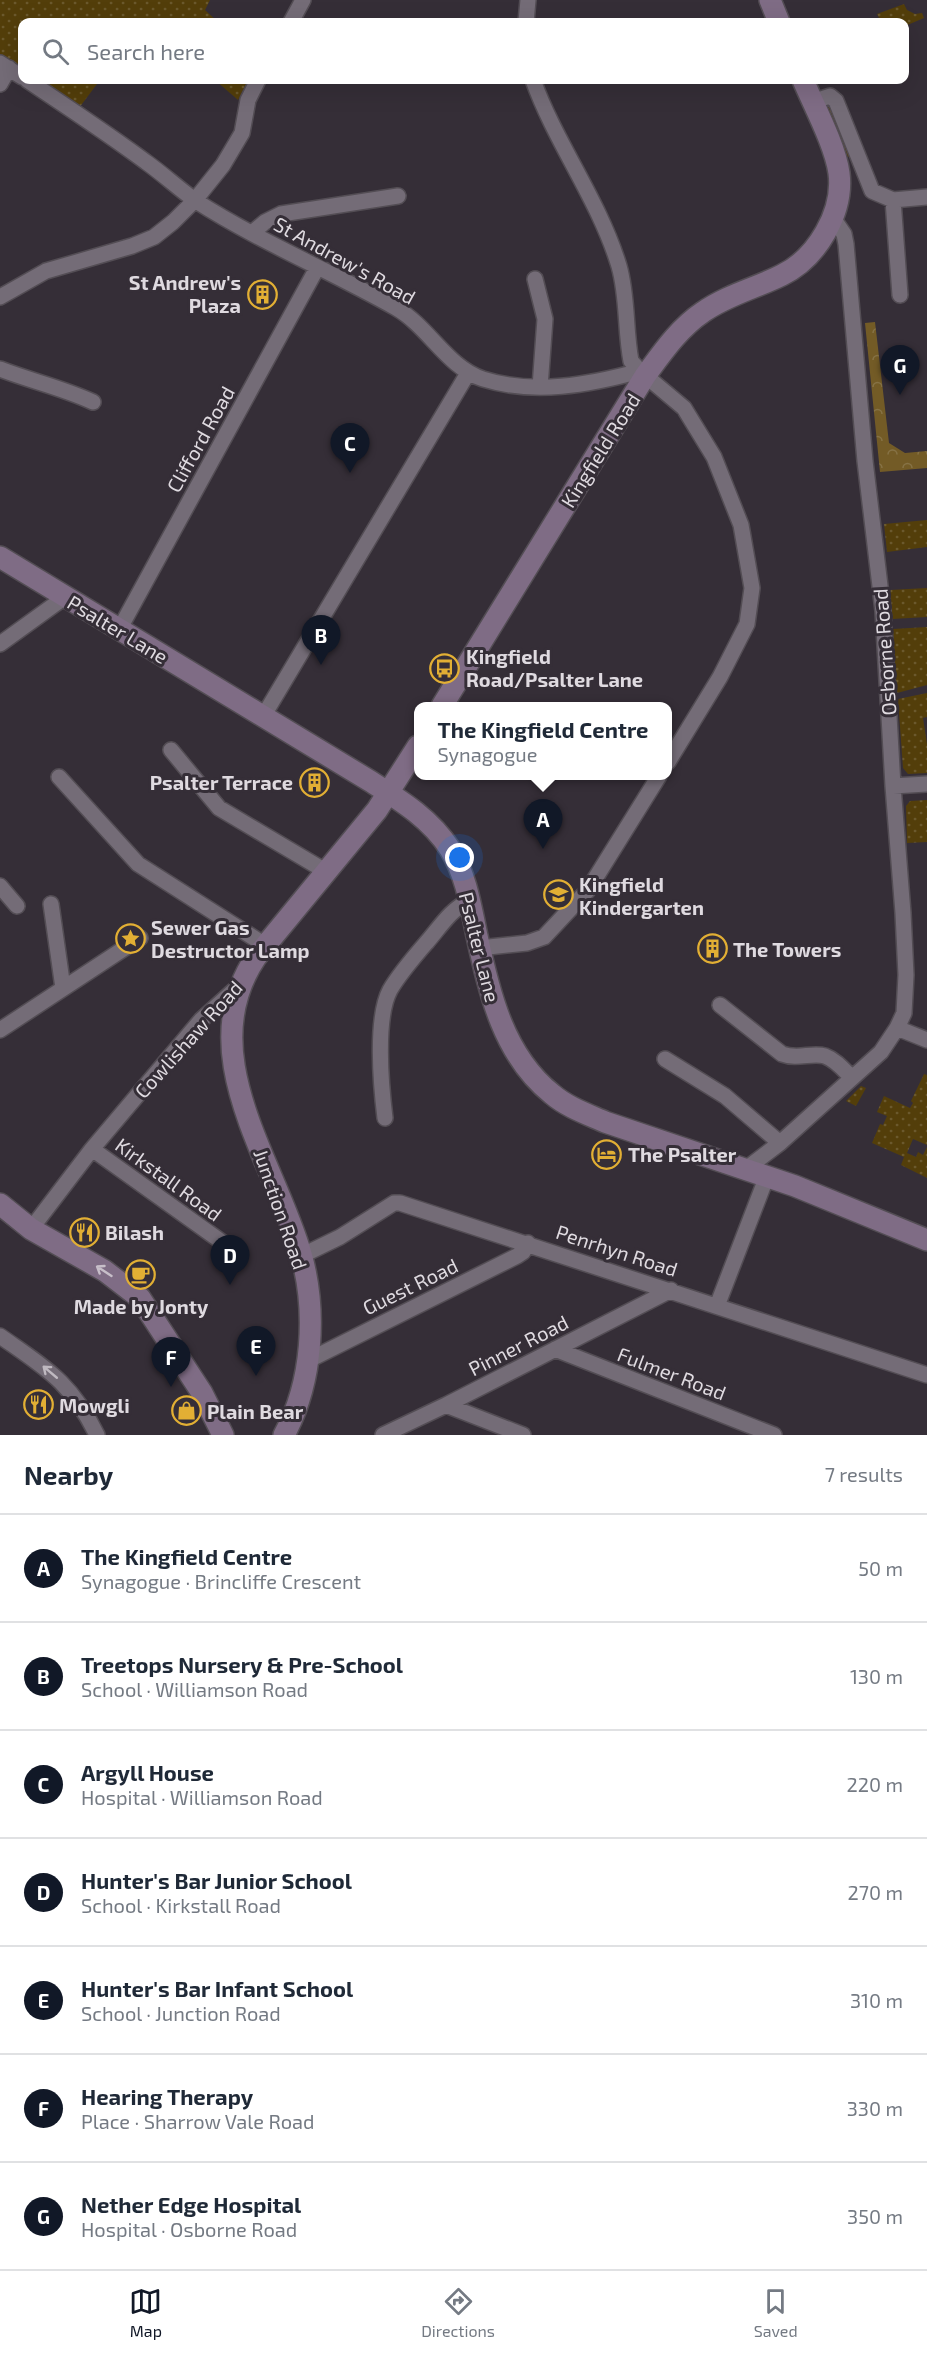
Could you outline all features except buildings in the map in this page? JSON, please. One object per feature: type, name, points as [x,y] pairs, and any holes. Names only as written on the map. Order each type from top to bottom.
[{"type":"street","points":[[293,18],[303,0]]},
{"type":"street","points":[[526,18],[528,0]]},
{"type":"street","points":[[770,0],[777,18]]},
{"type":"street","points":[[0,84],[4,65],[18,74]]},
{"type":"street","name":"St Andrew's Road","points":[[33,84],[148,163],[195,200],[317,268],[398,309],[468,373],[498,382],[540,387],[586,385],[642,374]]},
{"type":"street","points":[[0,297],[46,271],[132,246],[154,237],[195,200],[223,165],[242,133],[248,100],[256,84]]},
{"type":"street","name":"Kingfield Road","points":[[444,702],[642,374],[631,362],[619,268],[608,236],[591,196],[535,84]]},
{"type":"street","points":[[672,755],[720,677],[747,624],[752,588],[741,525],[714,457],[684,408],[642,374],[701,313],[719,302],[782,275],[795,266],[818,242],[832,218],[838,196],[838,171],[805,84]]},
{"type":"street","points":[[812,102],[830,96],[834,97],[869,187],[877,194],[893,200],[927,197]]},
{"type":"street","points":[[252,232],[281,214],[398,196]]},
{"type":"street","points":[[893,200],[900,295]]},
{"type":"street","name":"Osborne Road","points":[[746,1169],[780,1143],[880,1052],[897,1028],[903,1013],[906,975],[892,786],[883,611],[865,461],[846,244],[844,234],[832,218]]},
{"type":"street","name":"Clifford Road","points":[[119,630],[317,268]]},
{"type":"street","points":[[535,279],[545,319],[540,387]]},
{"type":"street","points":[[0,369],[46,386],[66,389],[93,402]]},
{"type":"street","points":[[264,716],[468,373]]},
{"type":"street","name":"Psalter Lane","points":[[0,557],[264,716],[418,813],[444,841],[463,876],[491,998],[502,1027],[533,1076],[552,1095],[575,1109],[605,1122],[767,1176],[927,1240]]},
{"type":"street","points":[[0,644],[65,597]]},
{"type":"street","points":[[171,750],[219,808],[327,872]]},
{"type":"street","points":[[389,793],[414,752]]},
{"type":"street","points":[[59,777],[138,864],[265,945]]},
{"type":"street","points":[[479,948],[527,944],[544,937],[588,890],[657,780]]},
{"type":"street","points":[[892,786],[927,784]]},
{"type":"street","name":"Cowlishaw Road","points":[[31,1228],[92,1149],[212,1009],[241,984],[248,969],[265,945],[327,872],[389,793]]},
{"type":"street","points":[[0,886],[17,906]]},
{"type":"street","points":[[385,1118],[381,1027],[386,999],[407,966],[457,907],[469,901]]},
{"type":"street","points":[[51,904],[63,988]]},
{"type":"street","points":[[0,1030],[140,938]]},
{"type":"street","name":"Junction Road","points":[[241,984],[233,1015],[232,1034],[232,1059],[236,1083],[284,1205],[301,1256],[309,1299],[310,1336],[307,1360],[294,1414],[284,1435]]},
{"type":"street","points":[[720,1005],[782,1054],[794,1058],[823,1055],[836,1062],[852,1077]]},
{"type":"street","points":[[897,1028],[927,1040]]},
{"type":"street","points":[[665,1059],[725,1096],[780,1143]]},
{"type":"street","name":"Kirkstall Road","points":[[92,1149],[222,1242]]},
{"type":"street","points":[[717,1306],[767,1176]]},
{"type":"street","name":"Penrhyn Road","points":[[301,1256],[340,1237],[394,1203],[528,1243],[927,1376]]},
{"type":"street","points":[[1,1208],[105,1271],[140,1298],[202,1393],[223,1435]]},
{"type":"street","name":"Guest Road","points":[[307,1360],[517,1256],[523,1252],[528,1243]]},
{"type":"street","name":"Pinner Road","points":[[383,1435],[671,1290]]},
{"type":"street","points":[[0,1336],[48,1369],[69,1389],[97,1435]]},
{"type":"street","name":"Fulmer Road","points":[[555,1349],[774,1435]]},
{"type":"street","points":[[446,1405],[523,1435]]},
{"type":"shaded area","points":[[0,0],[210,0],[205,10],[214,18],[18,18],[18,69],[0,57]]},
{"type":"shaded area","points":[[904,4],[907,10],[915,14],[922,13],[924,18],[909,24],[909,18],[879,18],[877,14]]},
{"type":"shaded area","points":[[41,84],[97,84],[79,108]]},
{"type":"shaded area","points":[[220,84],[246,84],[238,100]]},
{"type":"shaded area","points":[[828,104],[834,106],[852,156],[848,157],[827,111]]},
{"type":"shaded area","points":[[927,520],[927,547],[887,552],[884,524]]},
{"type":"shaded area","points":[[927,588],[927,617],[892,619],[890,590]]},
{"type":"shaded area","points":[[927,627],[927,685],[897,693],[893,629]]},
{"type":"shaded area","points":[[927,693],[927,717],[923,718],[927,744],[927,773],[908,774],[903,768],[898,699]]},
{"type":"shaded area","points":[[927,800],[927,842],[907,843],[906,806],[910,801]]},
{"type":"shaded area","points":[[924,1074],[927,1075],[927,1145],[913,1139],[907,1153],[916,1157],[918,1152],[923,1155],[927,1147],[927,1178],[901,1165],[904,1157],[872,1143],[880,1124],[883,1125],[887,1116],[877,1112],[884,1096],[910,1108]]},
{"type":"shaded area","points":[[861,1086],[866,1088],[856,1106],[846,1101]]},
{"type":"green space","points":[[875,322],[889,443],[905,453],[927,451],[927,468],[880,472],[865,323]]},
{"type":"place","name":"St Andrew's Plaza","points":[[262,294]]},
{"type":"place","name":"Nether Edge Hospital","points":[[900,395]]},
{"type":"place","name":"Argyll House","points":[[350,473]]},
{"type":"place","name":"Treetops Nursery & Pre-School","points":[[321,665]]},
{"type":"place","name":"Kingfield Road/Psalter Lane","points":[[445,668]]},
{"type":"place","name":"Psalter Terrace","points":[[314,782]]},
{"type":"place","name":"The Kingfield Centre","points":[[543,849]]},
{"type":"place","name":"Kingfield Kindergarten","points":[[558,895]]},
{"type":"place","name":"Sewer Gas Destructor Lamp","points":[[130,938]]},
{"type":"place","name":"The Towers","points":[[712,949]]},
{"type":"place","name":"The Psalter","points":[[607,1154]]},
{"type":"place","name":"Bilash","points":[[84,1232]]},
{"type":"place","name":"Made by Jonty","points":[[141,1275]]},
{"type":"place","name":"Hunter's Bar Junior School","points":[[230,1285]]},
{"type":"place","name":"Hunter's Bar Infant School","points":[[256,1376]]},
{"type":"place","name":"Hearing Therapy","points":[[171,1387]]},
{"type":"place","name":"Mowgli","points":[[38,1405]]},
{"type":"place","name":"Plain Bear","points":[[186,1411]]}]
